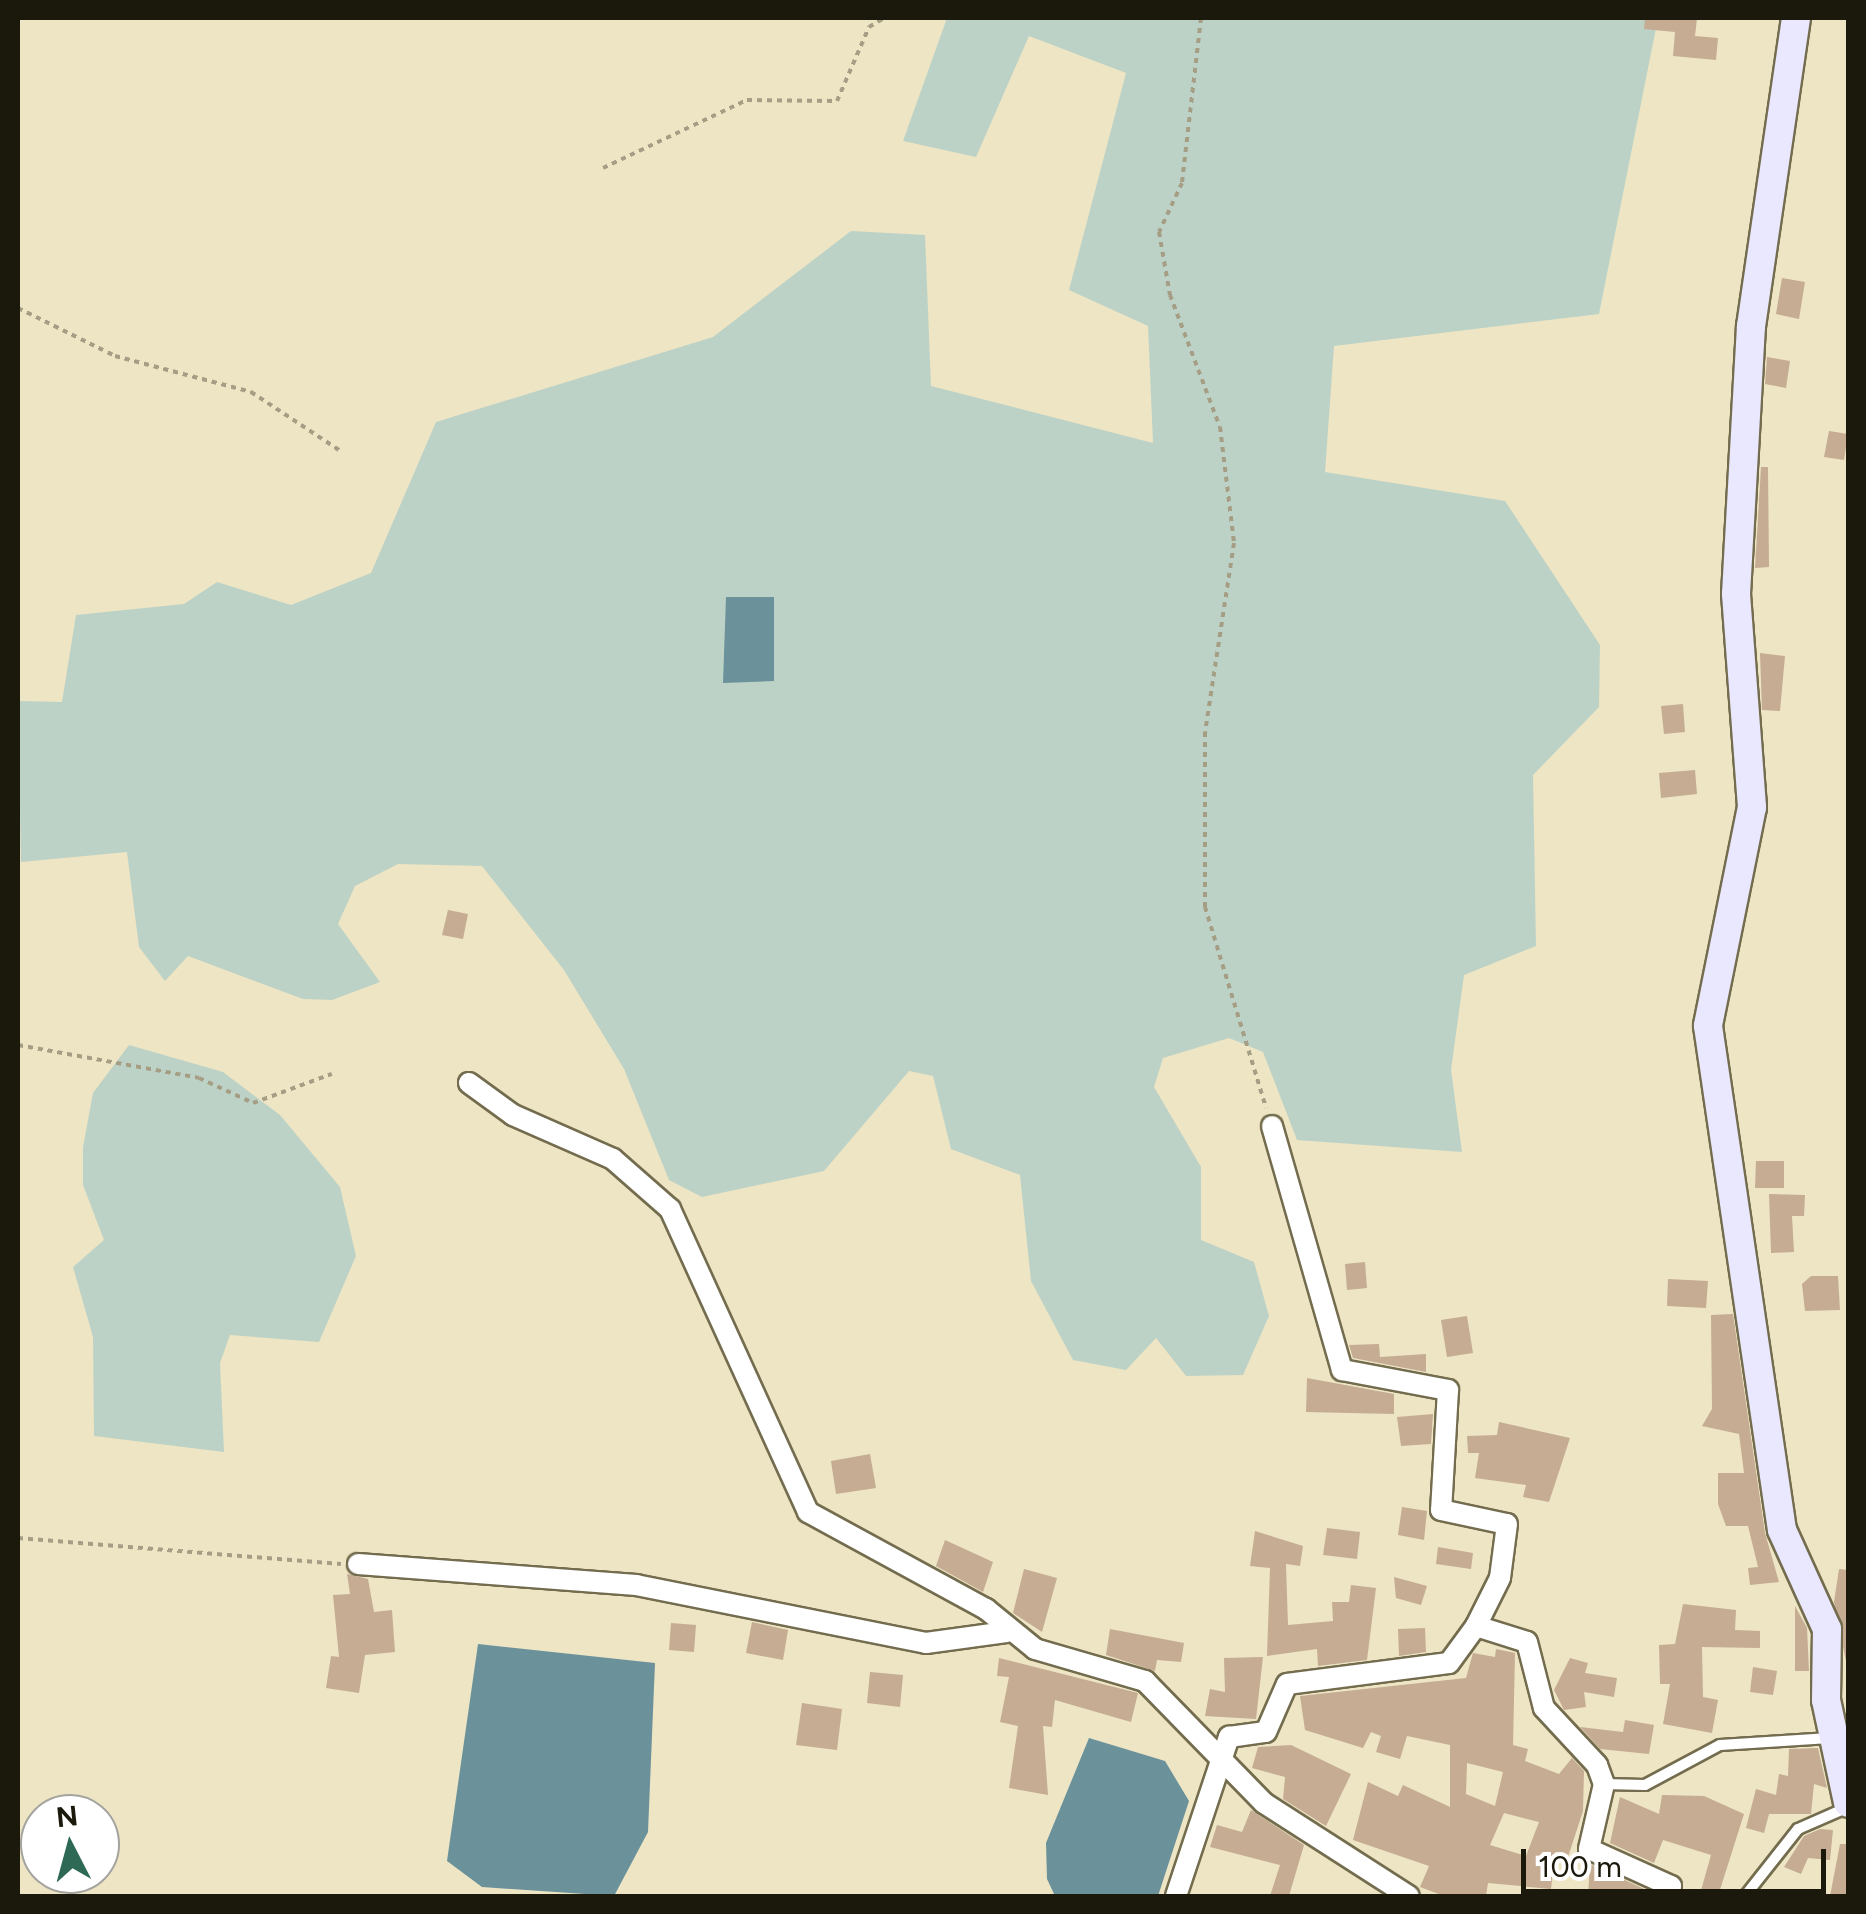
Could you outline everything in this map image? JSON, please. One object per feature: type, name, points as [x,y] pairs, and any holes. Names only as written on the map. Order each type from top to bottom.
[{"type":"street","points":[[1796,18],[1751,326],[1740,517],[1736,594],[1754,748],[1752,807],[1708,1026],[1782,1530],[1828,1629],[1826,1700],[1848,1805]]},
{"type":"street","points":[[470,1083],[513,1115],[614,1159],[670,1209],[808,1512],[986,1609],[1006,1632],[1082,1667],[1144,1680],[1264,1803],[1408,1896]]},
{"type":"street","points":[[1176,1896],[1228,1737],[1266,1732],[1287,1684],[1449,1664],[1476,1626],[1500,1578],[1507,1524],[1440,1510],[1448,1390],[1342,1370],[1272,1126]]},
{"type":"street","points":[[358,1564],[636,1585],[926,1644],[1006,1632]]},
{"type":"street","points":[[1476,1626],[1526,1642],[1544,1708],[1604,1784],[1589,1849],[1672,1886],[1669,1896]]},
{"type":"lane","points":[[1604,1784],[1645,1785],[1720,1745],[1822,1733],[1838,1744]]},
{"type":"lane","points":[[1746,1896],[1798,1828],[1848,1805]]},
{"type":"path","points":[[603,168],[747,100],[837,102],[870,27],[884,18]]},
{"type":"path","points":[[1202,18],[1182,183],[1159,232],[1170,295],[1220,427],[1234,543],[1205,732],[1205,907],[1272,1126]]},
{"type":"path","points":[[18,308],[115,356],[251,392],[342,452]]},
{"type":"path","points":[[18,1045],[200,1078],[253,1102],[332,1074]]},
{"type":"path","points":[[18,1538],[358,1564]]},
{"type":"green space","points":[[947,18],[1658,18],[1599,314],[1334,346],[1325,472],[1505,501],[1600,645],[1599,707],[1533,775],[1536,946],[1464,975],[1451,1070],[1462,1152],[1297,1140],[1263,1052],[1229,1038],[1163,1058],[1154,1087],[1201,1167],[1201,1240],[1254,1262],[1269,1316],[1243,1375],[1186,1376],[1156,1338],[1126,1370],[1073,1360],[1031,1281],[1020,1175],[951,1149],[933,1076],[909,1071],[824,1171],[702,1197],[669,1180],[624,1069],[564,970],[482,866],[398,864],[355,886],[338,924],[380,982],[332,1000],[303,999],[188,956],[165,981],[139,947],[127,852],[21,862],[18,701],[62,702],[76,615],[184,604],[217,582],[291,605],[371,573],[436,422],[713,337],[851,231],[925,235],[931,386],[1153,443],[1148,326],[1069,290],[1126,73],[1029,36],[976,157],[903,141]]},
{"type":"green space","points":[[129,1045],[223,1072],[280,1115],[340,1187],[356,1256],[319,1342],[230,1335],[220,1363],[224,1452],[94,1436],[93,1337],[73,1267],[104,1240],[83,1185],[83,1147],[93,1093]]},
{"type":"water","points":[[726,597],[774,597],[774,681],[723,683]]},
{"type":"water","points":[[478,1644],[655,1663],[648,1832],[614,1896],[482,1887],[447,1861]]},
{"type":"water","points":[[1089,1738],[1165,1761],[1189,1801],[1158,1896],[1055,1896],[1047,1879],[1046,1843]]},
{"type":"building","points":[[1645,18],[1697,18],[1695,36],[1718,38],[1716,60],[1673,56],[1675,32],[1644,29]]},
{"type":"building","points":[[1782,278],[1805,282],[1799,319],[1776,314]]},
{"type":"building","points":[[1767,357],[1790,361],[1786,388],[1765,384]]},
{"type":"building","points":[[1829,431],[1848,434],[1844,460],[1824,457]]},
{"type":"building","points":[[1761,467],[1768,467],[1769,567],[1755,568]]},
{"type":"building","points":[[1760,653],[1785,656],[1780,711],[1762,710]]},
{"type":"building","points":[[1683,704],[1685,732],[1664,734],[1661,706]]},
{"type":"building","points":[[1695,770],[1697,794],[1661,798],[1659,773]]},
{"type":"building","points":[[448,910],[468,914],[463,939],[442,935]]},
{"type":"building","points":[[1756,1161],[1784,1161],[1784,1188],[1755,1188]]},
{"type":"building","points":[[1769,1194],[1805,1195],[1804,1216],[1792,1216],[1794,1252],[1771,1253]]},
{"type":"building","points":[[1365,1262],[1367,1288],[1347,1290],[1345,1264]]},
{"type":"building","points":[[1811,1276],[1838,1276],[1840,1310],[1805,1311],[1802,1284]]},
{"type":"building","points":[[1668,1279],[1708,1281],[1706,1308],[1667,1306]]},
{"type":"building","points":[[1733,1314],[1765,1533],[1779,1582],[1750,1585],[1748,1568],[1758,1567],[1748,1526],[1726,1526],[1718,1504],[1718,1473],[1744,1473],[1739,1434],[1702,1426],[1712,1409],[1711,1315]]},
{"type":"building","points":[[1467,1316],[1473,1353],[1447,1357],[1441,1320]]},
{"type":"building","points":[[1379,1344],[1380,1357],[1426,1354],[1426,1372],[1353,1358],[1349,1345]]},
{"type":"building","points":[[1307,1378],[1394,1394],[1394,1414],[1306,1412]]},
{"type":"building","points":[[1433,1414],[1431,1444],[1401,1446],[1397,1417]]},
{"type":"building","points":[[1499,1422],[1570,1438],[1549,1502],[1523,1497],[1526,1485],[1475,1478],[1479,1453],[1468,1453],[1467,1436],[1497,1435]]},
{"type":"building","points":[[870,1454],[876,1488],[836,1494],[831,1461]]},
{"type":"building","points":[[1402,1507],[1427,1511],[1424,1540],[1398,1535]]},
{"type":"building","points":[[1327,1528],[1360,1532],[1357,1559],[1323,1555]]},
{"type":"building","points":[[1255,1531],[1303,1546],[1300,1566],[1286,1564],[1288,1625],[1333,1621],[1332,1602],[1349,1602],[1351,1585],[1376,1588],[1367,1660],[1318,1666],[1317,1649],[1267,1656],[1270,1568],[1250,1566]]},
{"type":"building","points":[[945,1540],[993,1562],[983,1592],[936,1566]]},
{"type":"building","points":[[1438,1547],[1473,1553],[1471,1569],[1436,1564]]},
{"type":"building","points":[[1024,1569],[1057,1578],[1042,1632],[1013,1613]]},
{"type":"building","points":[[1839,1569],[1848,1570],[1848,1671],[1834,1602]]},
{"type":"building","points":[[347,1574],[368,1579],[374,1612],[392,1610],[395,1652],[365,1655],[359,1693],[326,1688],[331,1656],[339,1657],[333,1595],[350,1594]]},
{"type":"building","points":[[1394,1577],[1427,1586],[1421,1605],[1396,1598]]},
{"type":"building","points":[[1683,1604],[1736,1610],[1735,1630],[1760,1631],[1760,1648],[1702,1647],[1703,1697],[1718,1700],[1712,1733],[1663,1724],[1670,1684],[1660,1684],[1659,1645],[1675,1644]]},
{"type":"building","points":[[1795,1606],[1807,1628],[1809,1671],[1795,1671]]},
{"type":"building","points":[[752,1622],[788,1630],[783,1660],[746,1653]]},
{"type":"building","points":[[671,1623],[696,1625],[694,1652],[669,1650]]},
{"type":"building","points":[[1425,1628],[1426,1652],[1399,1656],[1398,1629]]},
{"type":"building","points":[[1110,1629],[1184,1643],[1181,1662],[1157,1660],[1155,1671],[1106,1655]]},
{"type":"building","points":[[1496,1649],[1515,1653],[1513,1745],[1528,1749],[1525,1761],[1559,1774],[1572,1758],[1584,1771],[1583,1811],[1568,1857],[1555,1852],[1551,1889],[1488,1883],[1486,1896],[1444,1896],[1420,1887],[1429,1866],[1353,1840],[1368,1782],[1398,1796],[1403,1785],[1450,1807],[1450,1745],[1407,1736],[1400,1759],[1376,1752],[1381,1736],[1371,1732],[1363,1748],[1305,1730],[1300,1696],[1466,1678],[1473,1653],[1495,1657]],"holes":[[[1467,1763],[1503,1772],[1495,1806],[1466,1794]],[[1504,1813],[1539,1822],[1526,1856],[1490,1845]]]},
{"type":"building","points":[[1263,1657],[1256,1719],[1205,1716],[1210,1689],[1225,1692],[1224,1658]]},
{"type":"building","points":[[999,1658],[1138,1693],[1131,1722],[1055,1700],[1052,1727],[1043,1726],[1048,1795],[1009,1788],[1018,1726],[1000,1722],[1009,1677],[997,1676]]},
{"type":"building","points":[[1570,1658],[1588,1663],[1585,1673],[1617,1678],[1614,1697],[1584,1692],[1586,1707],[1564,1710],[1554,1690]]},
{"type":"building","points":[[1753,1667],[1777,1671],[1773,1695],[1750,1692]]},
{"type":"building","points":[[870,1672],[903,1675],[900,1707],[867,1703]]},
{"type":"building","points":[[802,1703],[842,1709],[837,1750],[796,1745]]},
{"type":"building","points":[[1625,1720],[1654,1725],[1649,1754],[1600,1749],[1580,1727],[1623,1732]]},
{"type":"building","points":[[1291,1745],[1351,1774],[1326,1826],[1283,1799],[1285,1777],[1252,1768],[1258,1747]]},
{"type":"building","points":[[1818,1748],[1827,1788],[1814,1784],[1811,1814],[1769,1814],[1764,1833],[1746,1828],[1756,1789],[1776,1795],[1779,1774],[1788,1776],[1789,1749]]},
{"type":"building","points":[[1662,1795],[1704,1796],[1744,1814],[1718,1896],[1700,1894],[1711,1855],[1663,1840],[1654,1863],[1610,1843],[1620,1797],[1659,1814]]},
{"type":"building","points":[[1251,1810],[1304,1845],[1289,1896],[1270,1896],[1280,1865],[1210,1847],[1217,1825],[1242,1832]]},
{"type":"building","points":[[1820,1829],[1833,1830],[1830,1860],[1808,1858],[1801,1874],[1784,1867],[1804,1836]]},
{"type":"building","points":[[1840,1844],[1848,1844],[1848,1896],[1830,1896]]},
{"type":"building","points":[[1590,1864],[1655,1894],[1656,1896],[1588,1896]]}]
